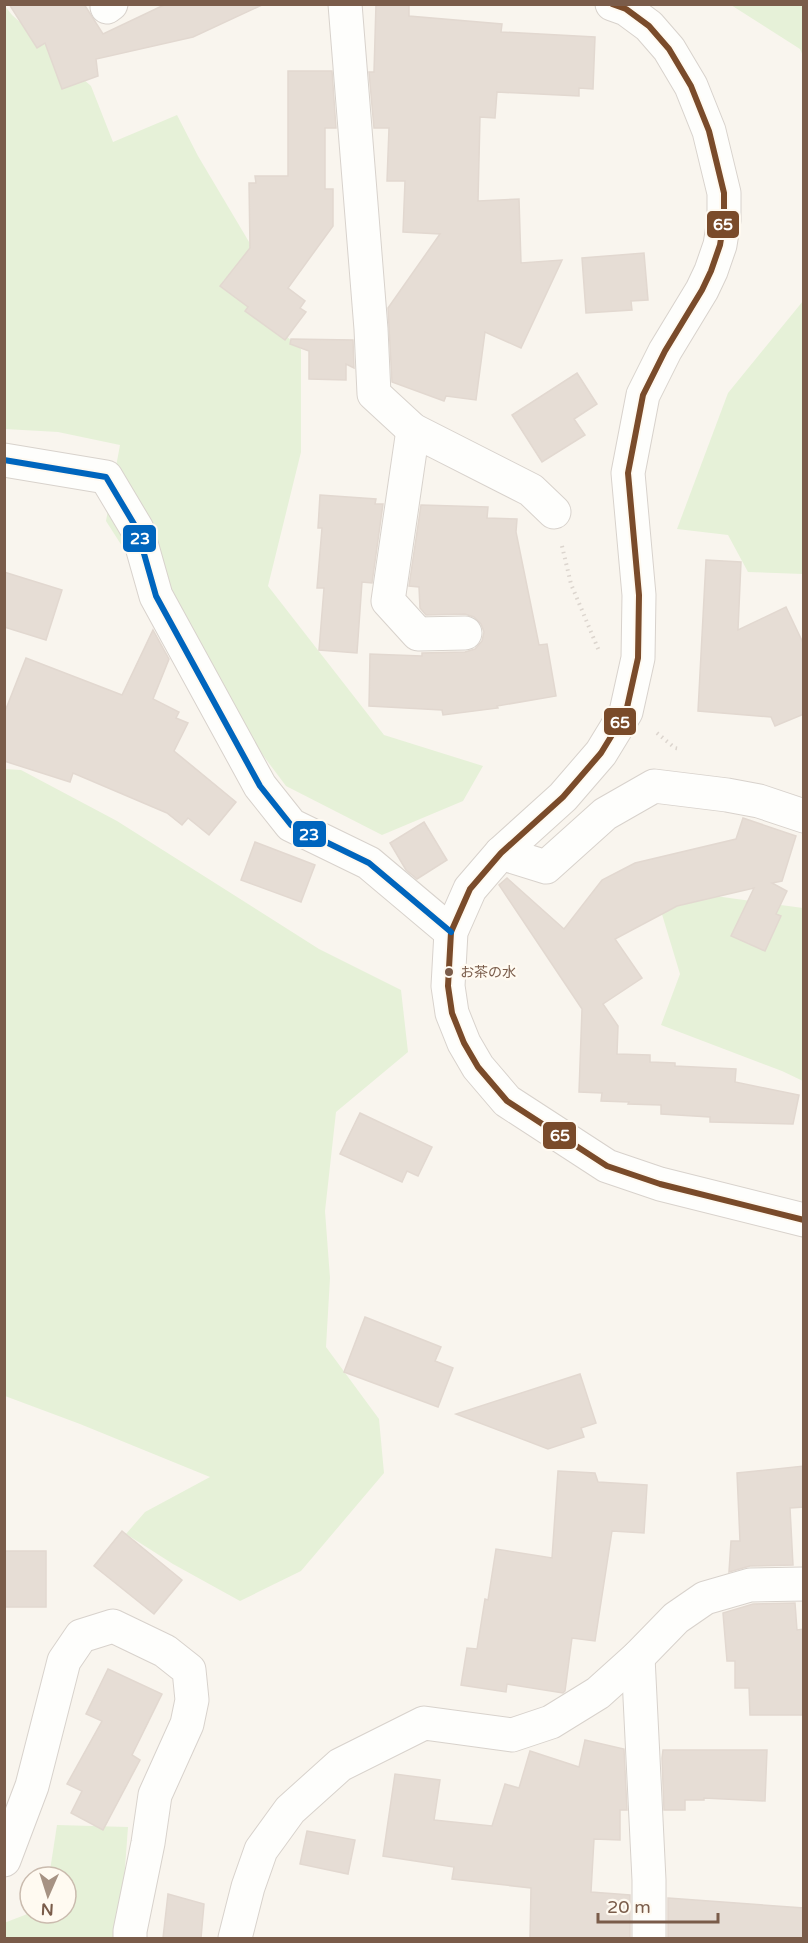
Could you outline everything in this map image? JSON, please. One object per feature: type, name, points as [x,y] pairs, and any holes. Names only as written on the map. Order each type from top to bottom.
[{"type":"street","points":[[345,4],[371,329],[374,394],[413,430],[531,490],[554,512]]},
{"type":"street","points":[[612,4],[626,9],[648,26],[669,49],[691,86],[714,152],[723,193],[724,220],[720,245],[711,271],[664,351],[643,395],[628,473],[639,595],[638,658],[626,712],[601,753],[563,797],[501,853],[470,889],[451,932],[448,986],[452,1013],[464,1043],[478,1067],[507,1101],[607,1166],[660,1184],[804,1220]]},
{"type":"street","points":[[413,430],[388,601],[418,634],[465,633]]},
{"type":"street","points":[[4,460],[106,477],[137,529],[156,596],[260,786],[291,825],[369,863],[451,932]]},
{"type":"street","points":[[501,853],[546,867],[605,814],[654,786],[759,801],[804,816]]},
{"type":"street","points":[[235,1938],[248,1887],[261,1850],[290,1810],[340,1765],[424,1723],[512,1736],[551,1722],[598,1693],[638,1658],[676,1618],[705,1598],[750,1585],[804,1584]]},
{"type":"street","points":[[4,1860],[33,1786],[64,1661],[81,1636],[113,1626],[165,1651],[189,1670],[192,1700],[187,1724],[155,1795],[130,1938]]},
{"type":"street","points":[[638,1658],[649,1880],[649,1938]]},
{"type":"path","points":[[554,512],[571,584],[602,658]]},
{"type":"green space","points":[[4,5],[12,15],[91,86],[113,142],[177,115],[198,156],[255,252],[223,281],[301,349],[301,452],[268,586],[384,735],[483,766],[463,801],[382,835],[286,786],[214,690],[106,521],[120,445],[58,432],[5,429]]},
{"type":"green space","points":[[731,5],[803,5],[803,56],[800,49]]},
{"type":"green space","points":[[803,301],[803,574],[748,572],[728,535],[677,529],[728,393]]},
{"type":"green space","points":[[4,769],[21,770],[117,821],[319,949],[401,990],[408,1052],[336,1112],[325,1211],[330,1278],[326,1347],[379,1419],[384,1473],[301,1571],[240,1601],[173,1564],[126,1534],[145,1512],[210,1477],[5,1396]]},
{"type":"green space","points":[[686,892],[803,908],[803,1081],[661,1025],[680,974],[661,911]]},
{"type":"green space","points":[[57,1825],[128,1827],[124,1881],[115,1938],[5,1938],[4,1923],[18,1918],[18,1925],[78,1925],[78,1865],[51,1865]]},
{"type":"building","points":[[9,4],[84,4],[103,34],[166,4],[264,4],[193,37],[96,59],[98,76],[62,89],[45,43],[37,48]]},
{"type":"building","points":[[376,4],[409,4],[409,16],[502,24],[501,32],[595,37],[593,89],[579,88],[579,96],[497,92],[495,118],[480,117],[478,201],[519,199],[521,263],[562,260],[521,348],[485,332],[476,400],[446,396],[444,401],[392,382],[388,308],[440,234],[403,232],[405,181],[387,181],[389,128],[374,128],[369,72],[374,72]]},
{"type":"building","points":[[288,71],[332,71],[336,128],[325,128],[325,189],[333,189],[333,226],[288,288],[305,301],[300,308],[306,312],[285,340],[245,311],[248,307],[220,286],[250,248],[249,183],[256,183],[255,176],[288,176]]},
{"type":"building","points":[[644,253],[648,300],[631,301],[632,310],[586,313],[582,258]]},
{"type":"building","points":[[291,339],[353,340],[354,368],[346,364],[346,380],[309,379],[309,351],[290,344]]},
{"type":"building","points":[[577,373],[597,404],[574,419],[585,435],[542,462],[512,415]]},
{"type":"building","points":[[320,495],[376,499],[375,504],[383,504],[372,583],[362,582],[357,653],[319,650],[324,588],[317,588],[322,528],[318,528]]},
{"type":"building","points":[[421,505],[488,507],[487,518],[517,519],[516,532],[539,645],[547,644],[556,696],[497,706],[498,708],[443,715],[442,710],[369,706],[370,654],[422,656],[422,653],[465,652],[475,649],[482,641],[484,632],[481,624],[474,617],[465,614],[426,615],[420,608],[419,587],[409,586]]},
{"type":"building","points":[[706,560],[741,562],[738,630],[786,607],[804,645],[804,714],[775,726],[771,717],[698,711]]},
{"type":"building","points":[[4,572],[62,590],[46,640],[4,627]]},
{"type":"building","points":[[153,630],[169,659],[153,699],[179,712],[176,718],[188,723],[174,751],[236,802],[209,835],[188,818],[182,825],[167,813],[73,773],[70,782],[4,761],[4,714],[26,658],[122,695]]},
{"type":"building","points":[[743,818],[796,836],[782,881],[772,883],[787,891],[776,914],[781,916],[765,951],[731,936],[754,888],[677,906],[615,939],[642,978],[603,1004],[618,1026],[617,1054],[650,1055],[650,1062],[675,1063],[675,1066],[736,1069],[735,1082],[799,1095],[793,1124],[710,1122],[710,1117],[661,1114],[661,1105],[601,1101],[602,1093],[579,1092],[582,1009],[499,885],[507,878],[564,929],[602,880],[635,863],[736,839]]},
{"type":"building","points":[[424,822],[447,860],[417,879],[406,870],[390,843]]},
{"type":"building","points":[[255,842],[315,865],[301,902],[241,880]]},
{"type":"building","points":[[360,1113],[432,1147],[418,1176],[407,1171],[402,1182],[340,1154]]},
{"type":"building","points":[[365,1317],[441,1347],[435,1361],[453,1368],[438,1407],[344,1372]]},
{"type":"building","points":[[580,1374],[596,1423],[581,1428],[584,1437],[548,1449],[456,1414]]},
{"type":"building","points":[[804,1466],[804,1507],[790,1508],[793,1565],[750,1566],[729,1572],[731,1541],[740,1541],[737,1473]]},
{"type":"building","points":[[558,1471],[595,1473],[598,1482],[647,1485],[644,1533],[612,1531],[595,1641],[572,1638],[563,1693],[507,1684],[506,1692],[461,1685],[467,1648],[477,1649],[496,1549],[552,1558]]},
{"type":"building","points":[[122,1531],[182,1580],[154,1614],[94,1566]]},
{"type":"building","points":[[4,1551],[46,1551],[46,1607],[4,1607]]},
{"type":"building","points":[[795,1603],[797,1630],[804,1629],[804,1715],[750,1715],[749,1688],[735,1688],[735,1661],[727,1661],[723,1613],[753,1604]]},
{"type":"building","points":[[108,1669],[162,1694],[132,1755],[140,1760],[103,1830],[71,1813],[82,1791],[67,1784],[102,1721],[86,1714]]},
{"type":"building","points":[[585,1740],[624,1749],[627,1810],[620,1810],[620,1840],[594,1839],[591,1892],[630,1895],[630,1938],[530,1938],[531,1888],[452,1879],[454,1867],[383,1856],[395,1774],[440,1780],[434,1820],[492,1826],[505,1784],[519,1788],[530,1751],[579,1767]]},
{"type":"building","points":[[663,1750],[767,1750],[765,1801],[704,1798],[704,1800],[685,1800],[685,1810],[664,1810]]},
{"type":"building","points":[[307,1831],[355,1840],[348,1874],[300,1864]]},
{"type":"building","points":[[168,1894],[204,1904],[201,1938],[163,1938]]},
{"type":"building","points":[[668,1898],[804,1908],[804,1938],[668,1938]]},
{"type":"transit line","name":"65","points":[[612,4],[626,9],[649,26],[669,49],[691,86],[709,131],[724,193],[724,220],[720,245],[711,271],[665,351],[643,395],[628,473],[639,595],[638,658],[626,712],[601,753],[563,797],[501,853],[470,889],[451,932],[448,986],[452,1013],[464,1043],[478,1067],[507,1101],[607,1166],[660,1184],[804,1220]]},
{"type":"transit line","name":"23","points":[[4,460],[106,477],[137,529],[156,596],[260,786],[291,825],[369,863],[451,932]]},
{"type":"place","name":"お茶の水","points":[[449,972]]}]
